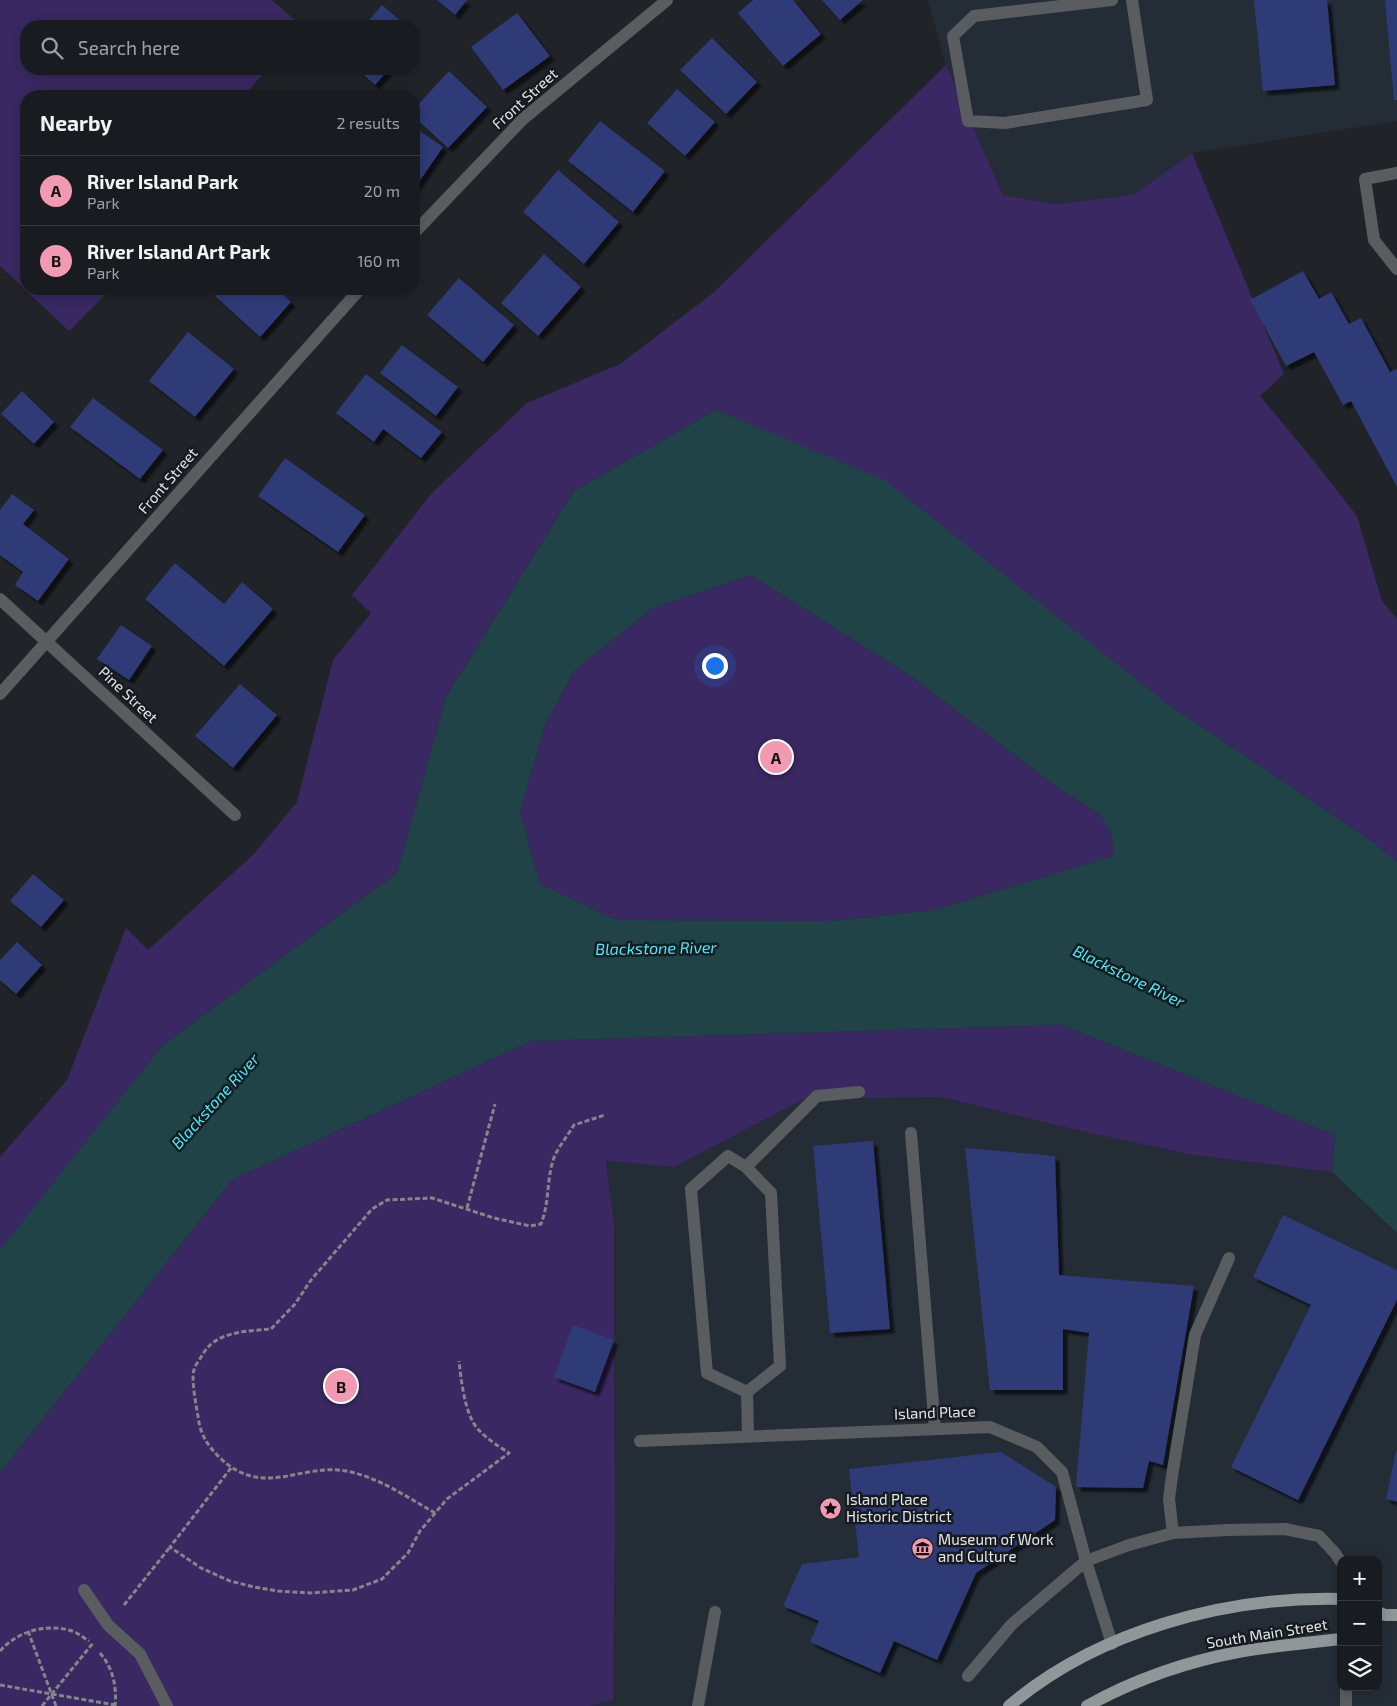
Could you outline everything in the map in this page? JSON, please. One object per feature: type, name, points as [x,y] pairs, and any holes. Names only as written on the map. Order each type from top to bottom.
[{"type":"main road","name":"South Main Street","points":[[1008,1706],[1049,1676],[1112,1644],[1170,1622],[1220,1610],[1270,1602],[1311,1599],[1337,1600]]},
{"type":"main road","name":"South Main Street","points":[[1087,1706],[1140,1680],[1203,1660],[1248,1650],[1337,1640]]},
{"type":"street","name":"Front Street","points":[[420,227],[523,119],[667,0]]},
{"type":"street","points":[[1112,0],[974,16],[953,36],[968,121],[1005,122],[1147,100],[1132,0]]},
{"type":"street","points":[[1397,173],[1365,179],[1374,240],[1397,269]]},
{"type":"street","name":"Front Street","points":[[0,694],[355,295]]},
{"type":"street","name":"Pine Street","points":[[0,599],[235,815]]},
{"type":"street","points":[[746,1168],[817,1096],[858,1092]]},
{"type":"street","points":[[911,1132],[935,1429]]},
{"type":"street","points":[[728,1156],[746,1168],[771,1193],[780,1366],[747,1392],[707,1373],[691,1189],[728,1156]]},
{"type":"street","points":[[1173,1533],[1169,1499],[1195,1335],[1230,1258]]},
{"type":"street","points":[[747,1392],[748,1436]]},
{"type":"street","name":"Island Place","points":[[640,1441],[990,1427],[1038,1447],[1062,1472],[1086,1561],[1112,1644]]},
{"type":"street","points":[[968,1676],[1012,1624],[1086,1561],[1129,1545],[1173,1533],[1285,1529],[1319,1536],[1337,1556]]},
{"type":"street","points":[[84,1590],[108,1625],[140,1654],[167,1706]]},
{"type":"street","points":[[698,1706],[716,1612]]},
{"type":"street","points":[[1346,1691],[1346,1706]]},
{"type":"path","points":[[467,1208],[495,1104]]},
{"type":"path","points":[[435,1513],[376,1480],[347,1471],[326,1469],[265,1479],[242,1474],[231,1468],[212,1450],[199,1428],[193,1371],[207,1347],[234,1332],[271,1328],[295,1304],[312,1280],[372,1209],[387,1200],[432,1198],[494,1218],[530,1226],[541,1224],[546,1211],[549,1181],[555,1156],[574,1125],[606,1115]]},
{"type":"path","points":[[170,1547],[201,1568],[230,1581],[278,1591],[310,1593],[353,1590],[382,1580],[408,1553],[420,1531],[447,1499],[509,1453],[495,1445],[473,1423],[463,1390],[459,1360]]},
{"type":"path","points":[[108,1625],[231,1468]]},
{"type":"path","points":[[0,1651],[8,1642],[28,1631],[51,1628],[73,1632],[92,1643],[107,1661],[115,1682],[115,1705],[0,1685]]},
{"type":"path","points":[[28,1631],[56,1706]]},
{"type":"path","points":[[42,1706],[92,1643]]},
{"type":"shaded area","points":[[0,0],[272,0],[295,20],[20,20],[20,75],[262,75],[249,90],[20,90],[20,285],[0,266]]},
{"type":"shaded area","points":[[928,0],[1397,0],[1397,121],[1192,153],[1133,195],[1056,204],[1003,195],[946,65]]},
{"type":"shaded area","points":[[946,65],[1003,195],[1056,204],[1133,195],[1192,153],[1284,374],[1260,396],[1357,516],[1382,601],[1397,619],[1397,862],[1373,842],[1170,706],[716,410],[574,491],[446,697],[397,873],[163,1045],[0,1252],[0,1157],[67,1080],[126,928],[148,950],[254,854],[297,802],[333,660],[371,613],[352,595],[432,493],[527,403],[620,364],[713,293]]},
{"type":"shaded area","points":[[31,295],[105,295],[69,331]]},
{"type":"shaded area","points":[[751,575],[912,677],[1057,787],[1098,813],[1110,830],[1113,856],[934,910],[831,921],[617,920],[540,884],[520,813],[544,727],[574,671],[653,608]]},
{"type":"shaded area","points":[[1062,1025],[1335,1135],[1332,1172],[1193,1155],[1090,1133],[940,1097],[804,1099],[674,1167],[606,1161],[614,1222],[615,1534],[613,1700],[589,1706],[0,1706],[0,1473],[232,1180],[531,1041]]},
{"type":"shaded area","points":[[940,1097],[1090,1133],[1193,1155],[1332,1172],[1397,1233],[1397,1706],[589,1706],[613,1699],[615,1534],[614,1222],[606,1161],[674,1167],[804,1099]]},
{"type":"water","name":"Blackstone River","points":[[716,410],[883,479],[1170,706],[1373,842],[1397,862],[1397,1233],[1332,1172],[1335,1135],[1062,1025],[531,1041],[232,1180],[0,1473],[0,1250],[163,1045],[397,873],[446,697],[574,491]],"holes":[[[751,575],[912,677],[1057,787],[1098,813],[1110,830],[1113,856],[934,910],[831,921],[617,920],[540,884],[520,813],[544,727],[574,671],[653,608]]]},
{"type":"building","points":[[437,0],[467,0],[455,15]]},
{"type":"building","points":[[753,0],[793,0],[821,34],[783,66],[738,13]]},
{"type":"building","points":[[822,0],[863,0],[840,20]]},
{"type":"building","points":[[1254,0],[1327,0],[1335,85],[1263,91]]},
{"type":"building","points":[[1385,0],[1397,0],[1397,100],[1394,100]]},
{"type":"building","points":[[382,5],[400,20],[369,20]]},
{"type":"building","points":[[517,13],[550,56],[503,90],[471,47]]},
{"type":"building","points":[[712,38],[757,82],[726,114],[680,70]]},
{"type":"building","points":[[449,71],[487,107],[448,148],[420,122],[420,102]]},
{"type":"building","points":[[364,75],[384,75],[375,85]]},
{"type":"building","points":[[677,89],[715,122],[685,156],[647,123]]},
{"type":"building","points":[[600,121],[665,171],[633,212],[568,161]]},
{"type":"building","points":[[420,131],[443,147],[420,180]]},
{"type":"building","points":[[558,170],[619,222],[584,264],[523,212]]},
{"type":"building","points":[[544,254],[581,287],[538,336],[501,303]]},
{"type":"building","points":[[1303,271],[1319,299],[1331,292],[1349,324],[1361,318],[1390,372],[1397,369],[1397,487],[1351,401],[1343,405],[1314,352],[1286,366],[1250,300]]},
{"type":"building","points":[[459,278],[514,325],[483,362],[427,315]]},
{"type":"building","points":[[283,295],[291,302],[260,337],[215,296]]},
{"type":"building","points":[[188,332],[234,369],[195,417],[149,381]]},
{"type":"building","points":[[402,345],[458,387],[436,416],[380,373]]},
{"type":"building","points":[[366,374],[442,432],[421,458],[383,429],[374,442],[336,413]]},
{"type":"building","points":[[22,391],[54,422],[34,444],[1,414]]},
{"type":"building","points":[[93,398],[163,450],[140,479],[70,427]]},
{"type":"building","points":[[285,458],[365,515],[338,552],[258,496]]},
{"type":"building","points":[[12,494],[34,510],[23,524],[69,559],[38,601],[15,585],[23,572],[0,555],[0,510]]},
{"type":"building","points":[[175,563],[224,604],[242,582],[273,609],[224,666],[145,599]]},
{"type":"building","points":[[121,625],[152,646],[129,680],[97,659]]},
{"type":"building","points":[[240,684],[277,715],[233,768],[195,736]]},
{"type":"building","points":[[33,874],[64,900],[41,927],[10,901]]},
{"type":"building","points":[[17,942],[42,965],[16,994],[0,980],[0,960]]},
{"type":"building","points":[[873,1141],[890,1329],[830,1333],[813,1146]]},
{"type":"building","points":[[965,1148],[1055,1156],[1059,1275],[1194,1286],[1163,1465],[1149,1461],[1143,1488],[1076,1487],[1089,1333],[1063,1329],[1063,1390],[990,1390]]},
{"type":"building","points":[[1283,1215],[1397,1270],[1397,1300],[1298,1500],[1231,1467],[1311,1305],[1253,1277]]},
{"type":"building","points":[[573,1325],[614,1340],[595,1392],[554,1377]]},
{"type":"building","points":[[1397,1451],[1397,1502],[1386,1499]]},
{"type":"building","points":[[1001,1452],[1056,1487],[1055,1520],[976,1573],[937,1660],[894,1641],[880,1673],[810,1642],[819,1621],[783,1606],[802,1564],[859,1557],[849,1469]]},
{"type":"place","name":"River Island Park","points":[[776,757]]},
{"type":"place","name":"River Island Art Park","points":[[341,1386]]},
{"type":"place","name":"Island Place Historic District","points":[[830,1509]]},
{"type":"place","name":"Museum of Work and Culture","points":[[922,1549]]}]
